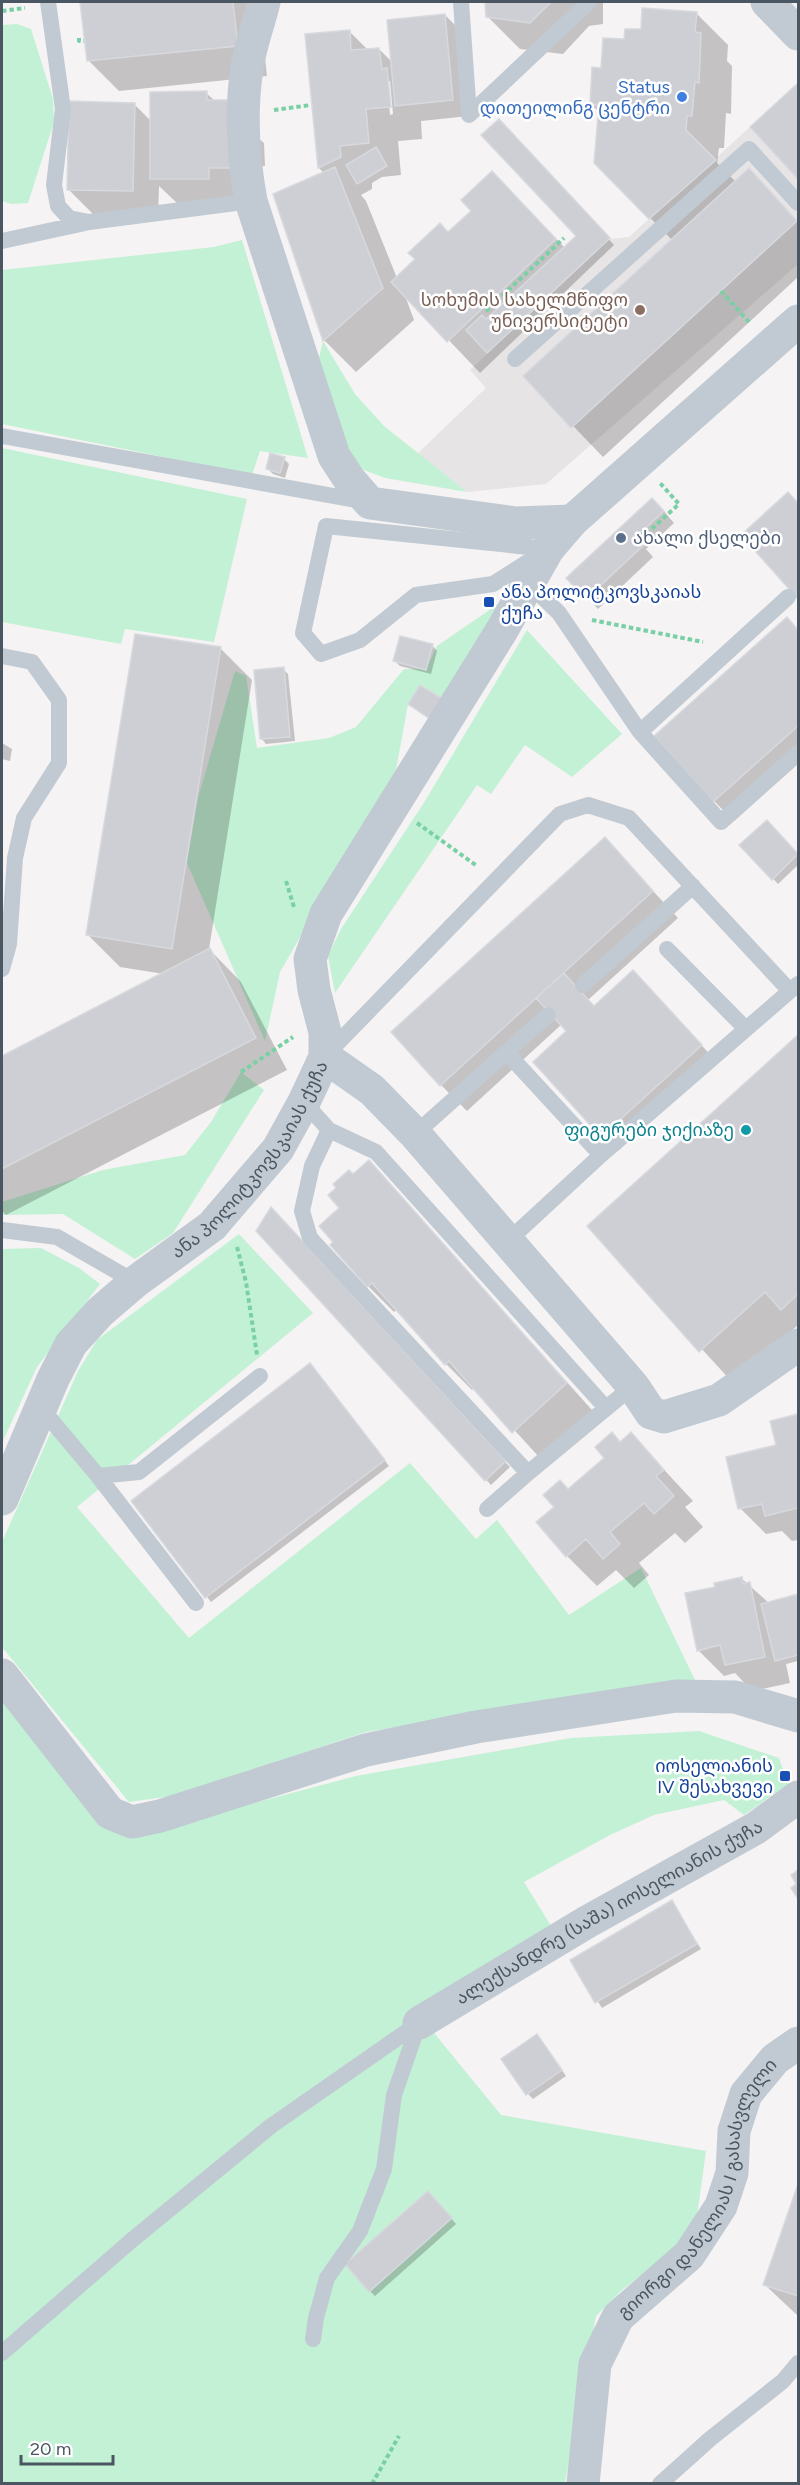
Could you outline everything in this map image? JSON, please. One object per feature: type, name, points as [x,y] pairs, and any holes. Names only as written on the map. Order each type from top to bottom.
[{"type":"street","points":[[259,7],[247,67],[243,113],[244,162],[251,201],[334,456],[349,479],[370,503],[516,523],[572,521]]},
{"type":"street","name":"ანა პოლიტკოვსკაიას ქუჩა","points":[[2,1499],[71,1344],[100,1312],[135,1282],[212,1226],[278,1149],[325,1057],[325,1032],[310,959],[326,914],[502,630],[548,549],[572,521],[798,321]]},
{"type":"street","points":[[325,1057],[372,1090],[415,1134],[633,1386],[651,1413],[664,1417],[719,1400],[798,1345]]},
{"type":"street","points":[[2,1675],[110,1813],[132,1822],[160,1816],[366,1750],[477,1727],[676,1696],[735,1697],[798,1716]]},
{"type":"street","name":"ალექსანდრე (საშა) იოსელიანის ქუჩა","points":[[419,2024],[587,1922],[756,1828],[798,1797]]},
{"type":"street","name":"გიორგი დანელიას I გასასვლელი","points":[[583,2484],[595,2364],[618,2317],[688,2255],[720,2206],[732,2173],[734,2131],[746,2094],[775,2059],[798,2043]]},
{"type":"lane","points":[[48,2],[63,109],[54,185],[58,206],[69,218],[89,222]]},
{"type":"lane","points":[[461,2],[469,115],[589,2]]},
{"type":"lane","points":[[515,359],[749,149],[798,203]]},
{"type":"lane","points":[[2,241],[89,222],[251,201]]},
{"type":"lane","points":[[2,436],[282,489],[370,503]]},
{"type":"lane","points":[[326,526],[548,549],[493,584],[416,595],[360,640],[321,654],[303,633],[326,526]]},
{"type":"lane","points":[[528,583],[559,613],[640,732],[721,822],[798,753]]},
{"type":"lane","points":[[640,732],[788,597]]},
{"type":"lane","points":[[2,656],[32,662],[59,700],[59,763],[24,818],[15,858],[9,944],[2,969]]},
{"type":"lane","points":[[325,1057],[560,814],[588,805],[629,818],[794,987],[601,1155],[508,1241]]},
{"type":"lane","points":[[583,985],[693,886]]},
{"type":"lane","points":[[667,949],[745,1028]]},
{"type":"lane","points":[[415,1134],[548,1016]]},
{"type":"lane","points":[[507,1052],[601,1155]]},
{"type":"lane","points":[[304,1102],[329,1130],[376,1152],[606,1408]]},
{"type":"lane","points":[[329,1130],[312,1166],[302,1211],[310,1238],[528,1473]]},
{"type":"lane","points":[[2,1230],[57,1237],[135,1282]]},
{"type":"lane","points":[[99,1476],[139,1472],[260,1376]]},
{"type":"lane","points":[[487,1509],[633,1386]]},
{"type":"lane","points":[[41,1408],[99,1476],[196,1603]]},
{"type":"lane","points":[[313,2339],[327,2278],[360,2231],[384,2169],[394,2095],[419,2024]]},
{"type":"lane","points":[[2,2353],[132,2240],[271,2126],[419,2024]]},
{"type":"lane","points":[[660,2484],[710,2439],[783,2381],[798,2363]]},
{"type":"path","points":[[276,110],[312,105]]},
{"type":"path","points":[[486,311],[564,238]]},
{"type":"path","points":[[721,291],[750,323]]},
{"type":"path","points":[[641,533],[644,536],[679,504],[659,483]]},
{"type":"path","points":[[559,613],[733,648]]},
{"type":"path","points":[[440,839],[495,880]]},
{"type":"path","points":[[286,881],[295,912]]},
{"type":"path","points":[[241,1072],[321,1019]]},
{"type":"path","points":[[227,1209],[246,1282],[260,1376]]},
{"type":"path","points":[[372,2484],[399,2436]]},
{"type":"shaded area","name":"სოხუმის სახელმწიფო უნივერსიტეტი","points":[[750,127],[798,179],[798,264],[546,484],[467,492],[417,454],[486,388],[470,370],[610,239],[629,237]]},
{"type":"green space","points":[[17,24],[31,29],[53,99],[54,122],[28,203],[11,204],[2,201],[2,25]]},
{"type":"green space","points":[[242,240],[308,458],[260,451],[252,475],[2,424],[2,270],[214,247]]},
{"type":"green space","points":[[323,341],[355,394],[384,426],[467,492],[385,478],[356,467],[316,370]]},
{"type":"green space","points":[[2,448],[247,499],[214,642],[125,629],[121,644],[2,622]]},
{"type":"green space","points":[[504,600],[443,699],[420,685],[408,704],[396,770],[280,972],[265,1041],[187,863],[198,798],[235,671],[246,676],[257,748],[329,738],[356,727],[404,669],[426,669],[437,646]]},
{"type":"green space","points":[[527,630],[622,734],[572,777],[525,745],[491,794],[477,785],[335,993],[328,956],[341,929],[425,801]]},
{"type":"green space","points":[[241,1072],[264,1090],[173,1233],[135,1259],[63,1214],[2,1215],[2,1202],[103,1170],[185,1155],[211,1122]]},
{"type":"green space","points":[[239,1234],[313,1313],[77,1507],[189,1638],[410,1463],[476,1539],[497,1520],[569,1615],[641,1568],[695,1680],[366,1732],[172,1796],[129,1802],[2,1647],[2,1542],[78,1371],[97,1340]]},
{"type":"green space","points":[[41,1248],[79,1268],[100,1284],[37,1367],[2,1443],[2,1249]]},
{"type":"green space","points":[[2,1701],[103,1826],[141,1833],[356,1776],[571,1738],[699,1731],[779,1758],[788,1784],[744,1815],[724,1800],[654,1815],[610,1835],[524,1882],[551,1926],[417,2012],[501,2115],[706,2151],[697,2216],[675,2249],[622,2290],[596,2316],[565,2483],[2,2483]]},
{"type":"building","points":[[80,2],[233,2],[238,46],[87,61]]},
{"type":"building","points":[[485,2],[551,2],[530,23],[486,17]]},
{"type":"building","points":[[642,8],[697,12],[695,32],[701,33],[699,83],[695,82],[692,116],[687,116],[686,130],[716,160],[649,219],[594,163],[599,105],[590,105],[592,67],[601,68],[603,38],[624,39],[625,29],[641,29]]},
{"type":"building","points":[[445,14],[453,100],[395,106],[387,20]]},
{"type":"building","points":[[350,30],[351,50],[379,48],[382,69],[387,68],[391,107],[366,109],[369,143],[340,146],[341,157],[318,168],[305,34]]},
{"type":"building","points":[[797,84],[798,86],[798,179],[750,127]]},
{"type":"building","points":[[207,91],[207,100],[231,100],[230,168],[209,168],[209,179],[150,179],[150,92]]},
{"type":"building","points":[[69,101],[135,103],[133,191],[67,190]]},
{"type":"building","points":[[499,119],[610,238],[487,353],[466,330],[482,315],[486,319],[576,236],[481,135]]},
{"type":"building","points":[[376,147],[387,166],[357,184],[346,165]]},
{"type":"building","points":[[335,167],[383,288],[323,341],[273,194]]},
{"type":"building","points":[[749,168],[797,221],[571,428],[523,376]]},
{"type":"building","points":[[492,171],[556,239],[447,342],[391,282],[415,259],[408,253],[440,223],[448,232],[471,211],[461,200]]},
{"type":"building","points":[[270,453],[285,457],[280,473],[266,469]]},
{"type":"building","points":[[788,492],[798,503],[798,599],[741,535]]},
{"type":"building","points":[[652,498],[664,511],[636,537],[644,545],[586,599],[566,578]]},
{"type":"building","points":[[787,617],[798,630],[798,726],[713,802],[654,736]]},
{"type":"building","points":[[135,634],[221,647],[172,949],[86,935]]},
{"type":"building","points":[[400,636],[433,644],[426,670],[393,661]]},
{"type":"building","points":[[284,667],[290,737],[260,739],[254,670]]},
{"type":"building","points":[[420,685],[443,699],[430,719],[408,704]]},
{"type":"building","points":[[767,820],[798,854],[772,880],[739,845]]},
{"type":"building","points":[[605,837],[653,891],[440,1086],[391,1032]]},
{"type":"building","points":[[210,948],[256,1038],[2,1169],[2,1056]]},
{"type":"building","points":[[633,970],[702,1045],[601,1137],[533,1062],[566,1031],[536,998],[564,973],[594,1006]]},
{"type":"building","name":"ფიგურები ჯიქიაზე","points":[[798,1035],[798,1294],[781,1310],[765,1292],[699,1352],[587,1226]]},
{"type":"building","points":[[369,1160],[567,1383],[512,1433],[449,1361],[445,1365],[372,1283],[367,1287],[330,1245],[333,1242],[319,1226],[339,1208],[328,1195],[336,1188],[333,1184],[349,1170],[353,1174]]},
{"type":"building","points":[[271,1207],[506,1461],[485,1481],[256,1231]]},
{"type":"building","points":[[310,1363],[385,1460],[205,1598],[131,1501]]},
{"type":"building","points":[[798,1414],[798,1508],[765,1516],[762,1504],[738,1509],[726,1457],[776,1445],[770,1421]]},
{"type":"building","points":[[612,1432],[620,1442],[631,1432],[664,1470],[656,1476],[674,1496],[654,1514],[644,1503],[610,1532],[620,1544],[603,1559],[586,1539],[566,1557],[536,1522],[554,1507],[543,1495],[560,1480],[568,1489],[604,1458],[595,1447]]},
{"type":"building","points":[[742,1577],[743,1584],[750,1582],[765,1657],[725,1665],[720,1645],[697,1651],[685,1593],[715,1587],[714,1583]]},
{"type":"building","points":[[798,1594],[798,1655],[775,1661],[761,1604]]},
{"type":"building","points":[[798,1870],[798,1899],[791,1888],[796,1884],[791,1875]]},
{"type":"building","points":[[672,1900],[697,1944],[595,2003],[570,1960]]},
{"type":"building","points":[[537,2034],[562,2070],[526,2095],[501,2059]]},
{"type":"building","points":[[798,2184],[798,2296],[763,2285]]},
{"type":"building","points":[[428,2191],[452,2218],[369,2292],[345,2264]]},
{"type":"place","name":"Status დითეილინგ ცენტრი","points":[[682,97]]},
{"type":"place","name":"სოხუმის სახელმწიფო უნივერსიტეტი","points":[[640,310]]},
{"type":"place","name":"ახალი ქსელები","points":[[621,538]]},
{"type":"place","name":"ანა პოლიტკოვსკაიას ქუჩა","points":[[489,602]]},
{"type":"place","name":"ფიგურები ჯიქიაზე","points":[[746,1130]]},
{"type":"place","name":"იოსელიანის IV შესახვევი","points":[[785,1776]]}]
